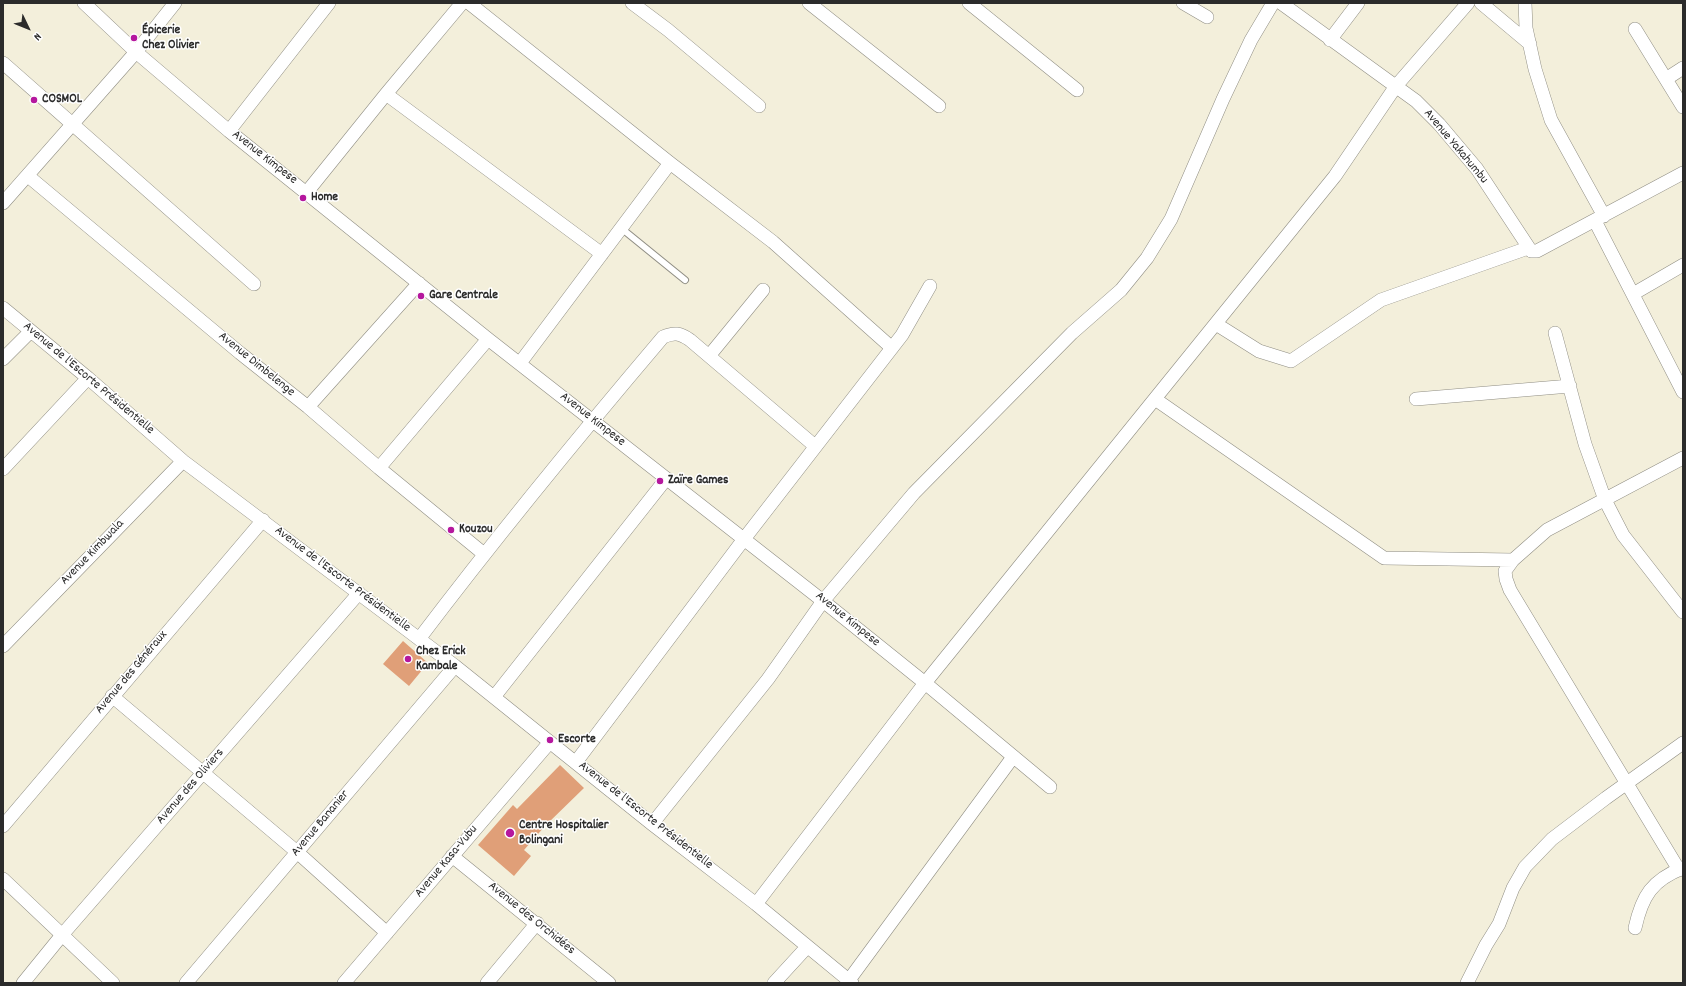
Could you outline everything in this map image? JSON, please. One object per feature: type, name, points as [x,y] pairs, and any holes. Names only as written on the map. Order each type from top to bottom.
[{"type":"street","name":"Avenue Kimpese","points":[[84,3],[136,52],[229,131],[307,192],[488,339],[926,683],[1050,787]]},
{"type":"street","points":[[5,197],[28,176],[73,125],[136,52],[174,3]]},
{"type":"street","points":[[229,131],[329,3]]},
{"type":"street","points":[[307,192],[462,3]]},
{"type":"street","points":[[469,3],[670,163],[773,242],[892,348]]},
{"type":"street","points":[[632,3],[668,30],[759,106]]},
{"type":"street","points":[[809,3],[939,106]]},
{"type":"street","points":[[969,3],[1078,90]]},
{"type":"street","points":[[1183,3],[1207,17]]},
{"type":"street","points":[[652,824],[768,679],[823,601],[914,493],[1072,333],[1121,290],[1147,258],[1171,219],[1223,99],[1251,40],[1273,3]]},
{"type":"street","name":"Avenue Yakahumbu","points":[[1281,3],[1416,101],[1435,120],[1477,169],[1531,250]]},
{"type":"street","points":[[1330,40],[1358,3]]},
{"type":"street","points":[[756,904],[926,683],[1335,176],[1396,86],[1468,3]]},
{"type":"street","points":[[1481,3],[1530,44]]},
{"type":"street","points":[[1525,3],[1526,28],[1542,93],[1551,120],[1600,219],[1632,294],[1683,392]]},
{"type":"street","points":[[1635,29],[1683,107]]},
{"type":"street","points":[[3,63],[254,284]]},
{"type":"street","points":[[1666,79],[1683,68]]},
{"type":"street","points":[[386,94],[602,254]]},
{"type":"street","points":[[520,364],[670,163]]},
{"type":"street","points":[[1216,324],[1259,351],[1291,361],[1381,300],[1531,250],[1600,219],[1683,173]]},
{"type":"street","name":"Avenue Dimbelenge","points":[[28,176],[484,554]]},
{"type":"street","points":[[1632,294],[1683,265]]},
{"type":"street","points":[[308,407],[419,284]]},
{"type":"street","points":[[576,762],[815,446],[902,336],[930,286]]},
{"type":"street","points":[[709,356],[763,290]]},
{"type":"street","name":"Avenue de l'Escorte Présidentielle","points":[[3,308],[88,378],[183,461],[455,666],[652,824],[756,904],[850,981]]},
{"type":"street","points":[[3,359],[31,332]]},
{"type":"street","points":[[1555,332],[1585,444],[1605,500],[1623,535],[1683,612]]},
{"type":"street","points":[[419,639],[484,554],[592,420],[663,337],[671,333],[680,334],[709,356],[815,446]]},
{"type":"street","points":[[379,468],[488,339]]},
{"type":"street","points":[[3,469],[88,378]]},
{"type":"street","points":[[1416,399],[1570,386]]},
{"type":"street","points":[[1155,399],[1384,558],[1513,560]]},
{"type":"street","points":[[1635,928],[1639,909],[1645,896],[1655,884],[1681,869],[1626,784],[1510,590],[1505,571],[1513,560],[1547,530],[1683,458]]},
{"type":"street","name":"Avenue Kimbwala","points":[[3,646],[183,461]]},
{"type":"street","points":[[494,697],[666,479]]},
{"type":"street","name":"Avenue des Généraux","points":[[3,826],[263,520]]},
{"type":"street","name":"Avenue des Oliviers","points":[[23,983],[62,935],[359,593]]},
{"type":"street","name":"Avenue Bananier","points":[[186,983],[455,666]]},
{"type":"street","points":[[112,696],[297,852],[387,933]]},
{"type":"street","name":"Avenue Kasa-Vubu","points":[[344,983],[550,742]]},
{"type":"street","points":[[1467,983],[1486,945],[1500,924],[1514,888],[1525,867],[1552,839],[1683,743]]},
{"type":"street","points":[[850,981],[1013,757]]},
{"type":"street","name":"Avenue des Orchidées","points":[[452,856],[537,923],[609,983]]},
{"type":"street","points":[[3,880],[113,983]]},
{"type":"street","points":[[487,983],[537,923]]},
{"type":"street","points":[[774,983],[807,947]]},
{"type":"lane","points":[[621,228],[685,280]]},
{"type":"building","points":[[403,641],[428,663],[409,686],[383,664]]},
{"type":"building","points":[[560,765],[584,788],[545,826],[524,850],[531,856],[514,876],[478,845],[513,805],[517,809]]},
{"type":"place","name":"Épicerie Chez Olivier","points":[[134,38]]},
{"type":"place","name":"COSMOL","points":[[34,100]]},
{"type":"place","name":"Home","points":[[303,198]]},
{"type":"place","name":"Gare Centrale","points":[[421,296]]},
{"type":"place","name":"Zaïre Games","points":[[660,481]]},
{"type":"place","name":"Kouzou","points":[[451,530]]},
{"type":"place","name":"Chez Erick Kambale","points":[[408,659]]},
{"type":"place","name":"Escorte","points":[[550,740]]},
{"type":"place","name":"Centre Hospitalier Bolingani","points":[[510,833]]}]
